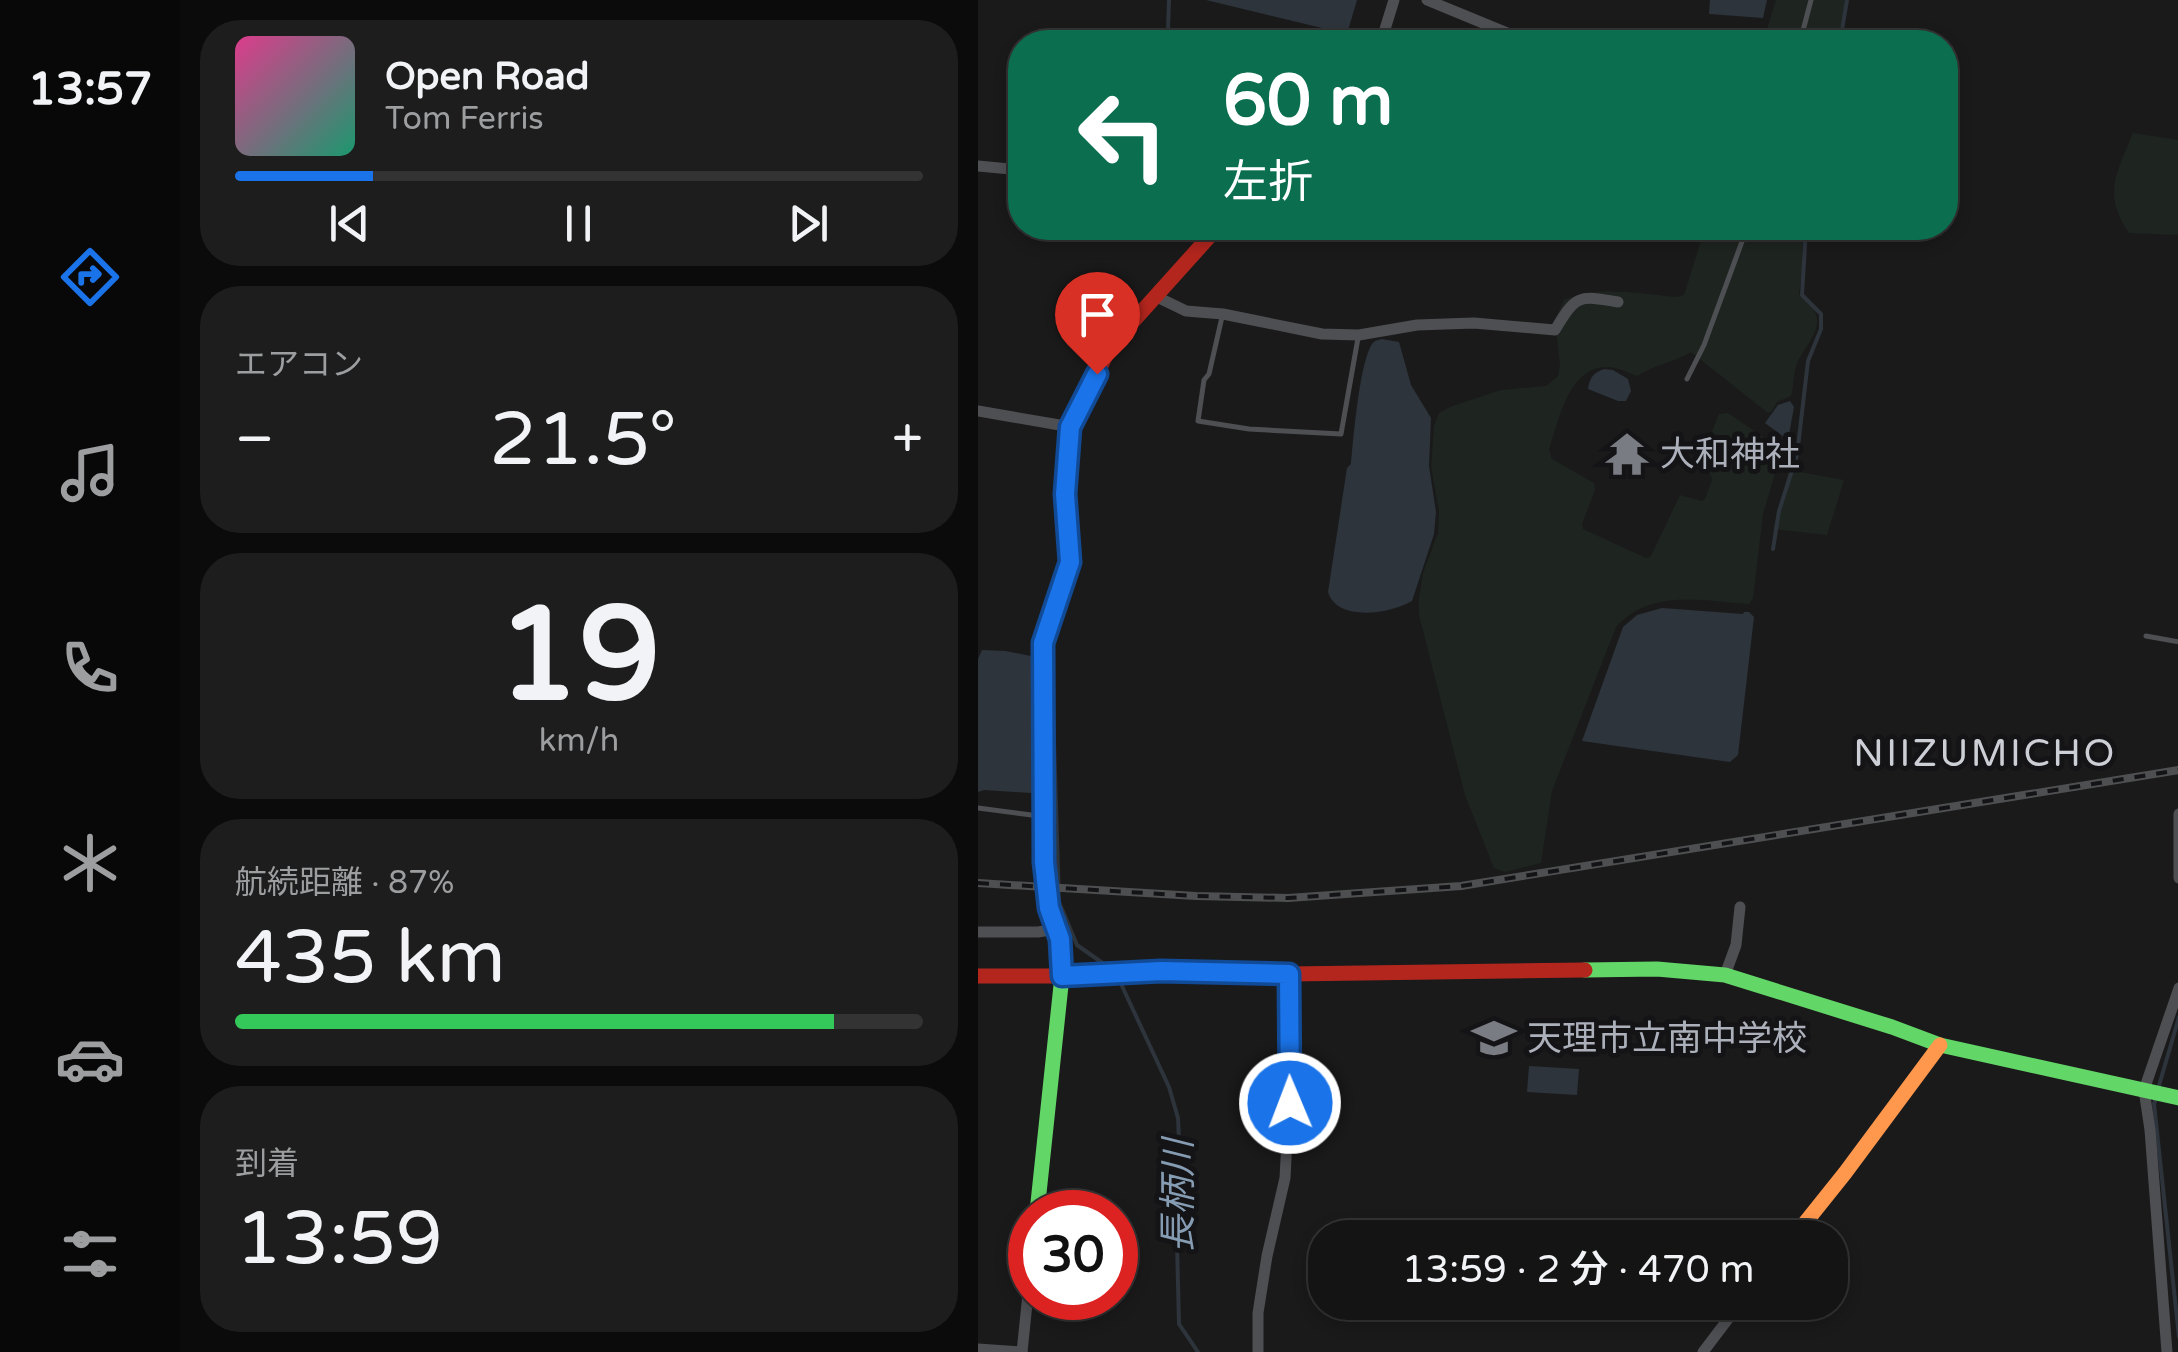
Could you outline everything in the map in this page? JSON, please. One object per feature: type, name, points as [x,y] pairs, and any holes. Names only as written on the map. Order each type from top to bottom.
[{"type":"street","points":[[1385,30],[1394,0]]},
{"type":"street","points":[[1426,0],[1500,30]]},
{"type":"street","points":[[978,166],[1008,169]]},
{"type":"street","points":[[1039,1190],[1062,976],[1060,939],[1049,908],[1044,862],[1043,643],[1070,562],[1065,494],[1070,427],[1110,347],[1206,240]]},
{"type":"street","points":[[1155,296],[1186,311],[1223,314],[1322,334],[1359,335],[1417,325],[1474,323],[1555,330],[1571,303],[1588,297],[1618,302]]},
{"type":"street","points":[[978,411],[1070,427]]},
{"type":"street","points":[[2178,814],[2178,878]]},
{"type":"street","points":[[1726,975],[1736,945],[1740,907]]},
{"type":"street","points":[[978,932],[1056,929]]},
{"type":"street","points":[[978,976],[1161,971],[1289,974],[1657,969],[1726,975],[1892,1026],[1940,1045],[2159,1094]]},
{"type":"street","points":[[1258,1352],[1258,1313],[1284,1178],[1290,1103],[1289,974]]},
{"type":"street","points":[[2167,1352],[2150,1130],[2178,988]]},
{"type":"street","points":[[1807,1220],[1940,1045]]},
{"type":"street","points":[[978,1349],[1022,1352],[1025,1320]]},
{"type":"street","points":[[1703,1352],[1727,1320]]},
{"type":"lane","points":[[1803,30],[1811,0]]},
{"type":"lane","points":[[1687,379],[1743,240]]},
{"type":"lane","points":[[1223,314],[1209,374],[1204,380],[1198,421],[1250,429],[1340,434],[1359,335]]},
{"type":"lane","points":[[2146,636],[2178,642]]},
{"type":"lane","points":[[978,808],[1043,816]]},
{"type":"shaded area","points":[[1206,0],[1357,0],[1348,30],[1330,30]]},
{"type":"shaded area","points":[[1710,0],[1767,0],[1763,18],[1709,14]]},
{"type":"shaded area","points":[[1776,0],[1846,0],[1840,30],[1767,30]]},
{"type":"shaded area","points":[[2133,133],[2178,140],[2178,235],[2129,233],[2121,219],[2115,183]]},
{"type":"shaded area","points":[[1701,240],[1803,240],[1799,294],[1815,312],[1817,326],[1797,364],[1791,396],[1777,402],[1768,413],[1691,352],[1637,376],[1605,367],[1592,370],[1573,387],[1549,450],[1552,459],[1594,483],[1583,529],[1646,558],[1651,556],[1680,495],[1705,499],[1712,480],[1704,452],[1719,414],[1728,413],[1779,448],[1781,453],[1763,514],[1753,598],[1749,604],[1661,602],[1630,615],[1616,627],[1552,791],[1541,863],[1505,872],[1494,868],[1465,795],[1419,615],[1423,573],[1438,533],[1439,511],[1431,467],[1434,426],[1439,413],[1450,407],[1501,390],[1546,386],[1558,376],[1555,319],[1564,300],[1606,292],[1684,295]]},
{"type":"shaded area","points":[[1382,339],[1399,342],[1411,385],[1431,418],[1429,466],[1436,512],[1434,534],[1412,601],[1365,613],[1342,608],[1328,592],[1347,468],[1351,464],[1361,380],[1369,350]]},
{"type":"shaded area","points":[[1604,369],[1628,379],[1631,391],[1626,401],[1588,389],[1593,376]]},
{"type":"shaded area","points":[[1790,401],[1794,407],[1788,440],[1765,423],[1778,405]]},
{"type":"shaded area","points":[[1789,470],[1844,480],[1827,535],[1773,529]]},
{"type":"shaded area","points":[[1662,608],[1749,612],[1754,617],[1738,755],[1730,762],[1582,741],[1623,627],[1637,615]]},
{"type":"shaded area","points":[[982,650],[1031,656],[1036,789],[1031,793],[978,792],[978,659]]},
{"type":"shaded area","points":[[1529,1066],[1579,1069],[1577,1095],[1527,1092]]},
{"type":"waterway","name":"長柄川","points":[[1168,30],[1169,0]]},
{"type":"waterway","points":[[1842,30],[1847,0]]},
{"type":"waterway","points":[[1773,549],[1779,511],[1797,455],[1808,361],[1821,329],[1821,314],[1802,295],[1805,240]]},
{"type":"waterway","name":"長柄川","points":[[1051,645],[1059,902],[1077,945],[1104,964]]},
{"type":"waterway","name":"長柄川","points":[[1122,986],[1169,1087],[1178,1118],[1179,1324],[1198,1352]]},
{"type":"waterway","points":[[2158,1089],[2179,1017]]},
{"type":"waterway","points":[[2156,1098],[2179,1337]]},
{"type":"railway","points":[[978,883],[1288,898],[1461,886],[2179,770]]},
{"type":"traffic: fast","points":[[1039,1190],[1062,976],[1060,939],[1049,908],[1043,862],[1043,643],[1070,561],[1065,500]]},
{"type":"traffic: fast","points":[[1585,970],[1657,969],[1725,975],[1940,1045],[2179,1098]]},
{"type":"traffic: slow","points":[[1807,1220],[1940,1045]]},
{"type":"traffic: jam","points":[[1065,500],[1071,427],[1110,347],[1206,240]]},
{"type":"traffic: jam","points":[[978,976],[1161,971],[1289,974],[1585,970]]},
{"type":"place","name":"大和神社","points":[[1627,454]]},
{"type":"place","name":"天理市立南中学校","points":[[1494,1038]]},
{"type":"district","name":"NIIZUMICHO","points":[[1985,753]]},
{"type":"route","points":[[1097,374],[1070,427],[1065,494],[1070,562],[1043,643],[1044,862],[1049,908],[1060,939],[1062,976],[1161,971],[1289,974],[1290,1103]]}]
